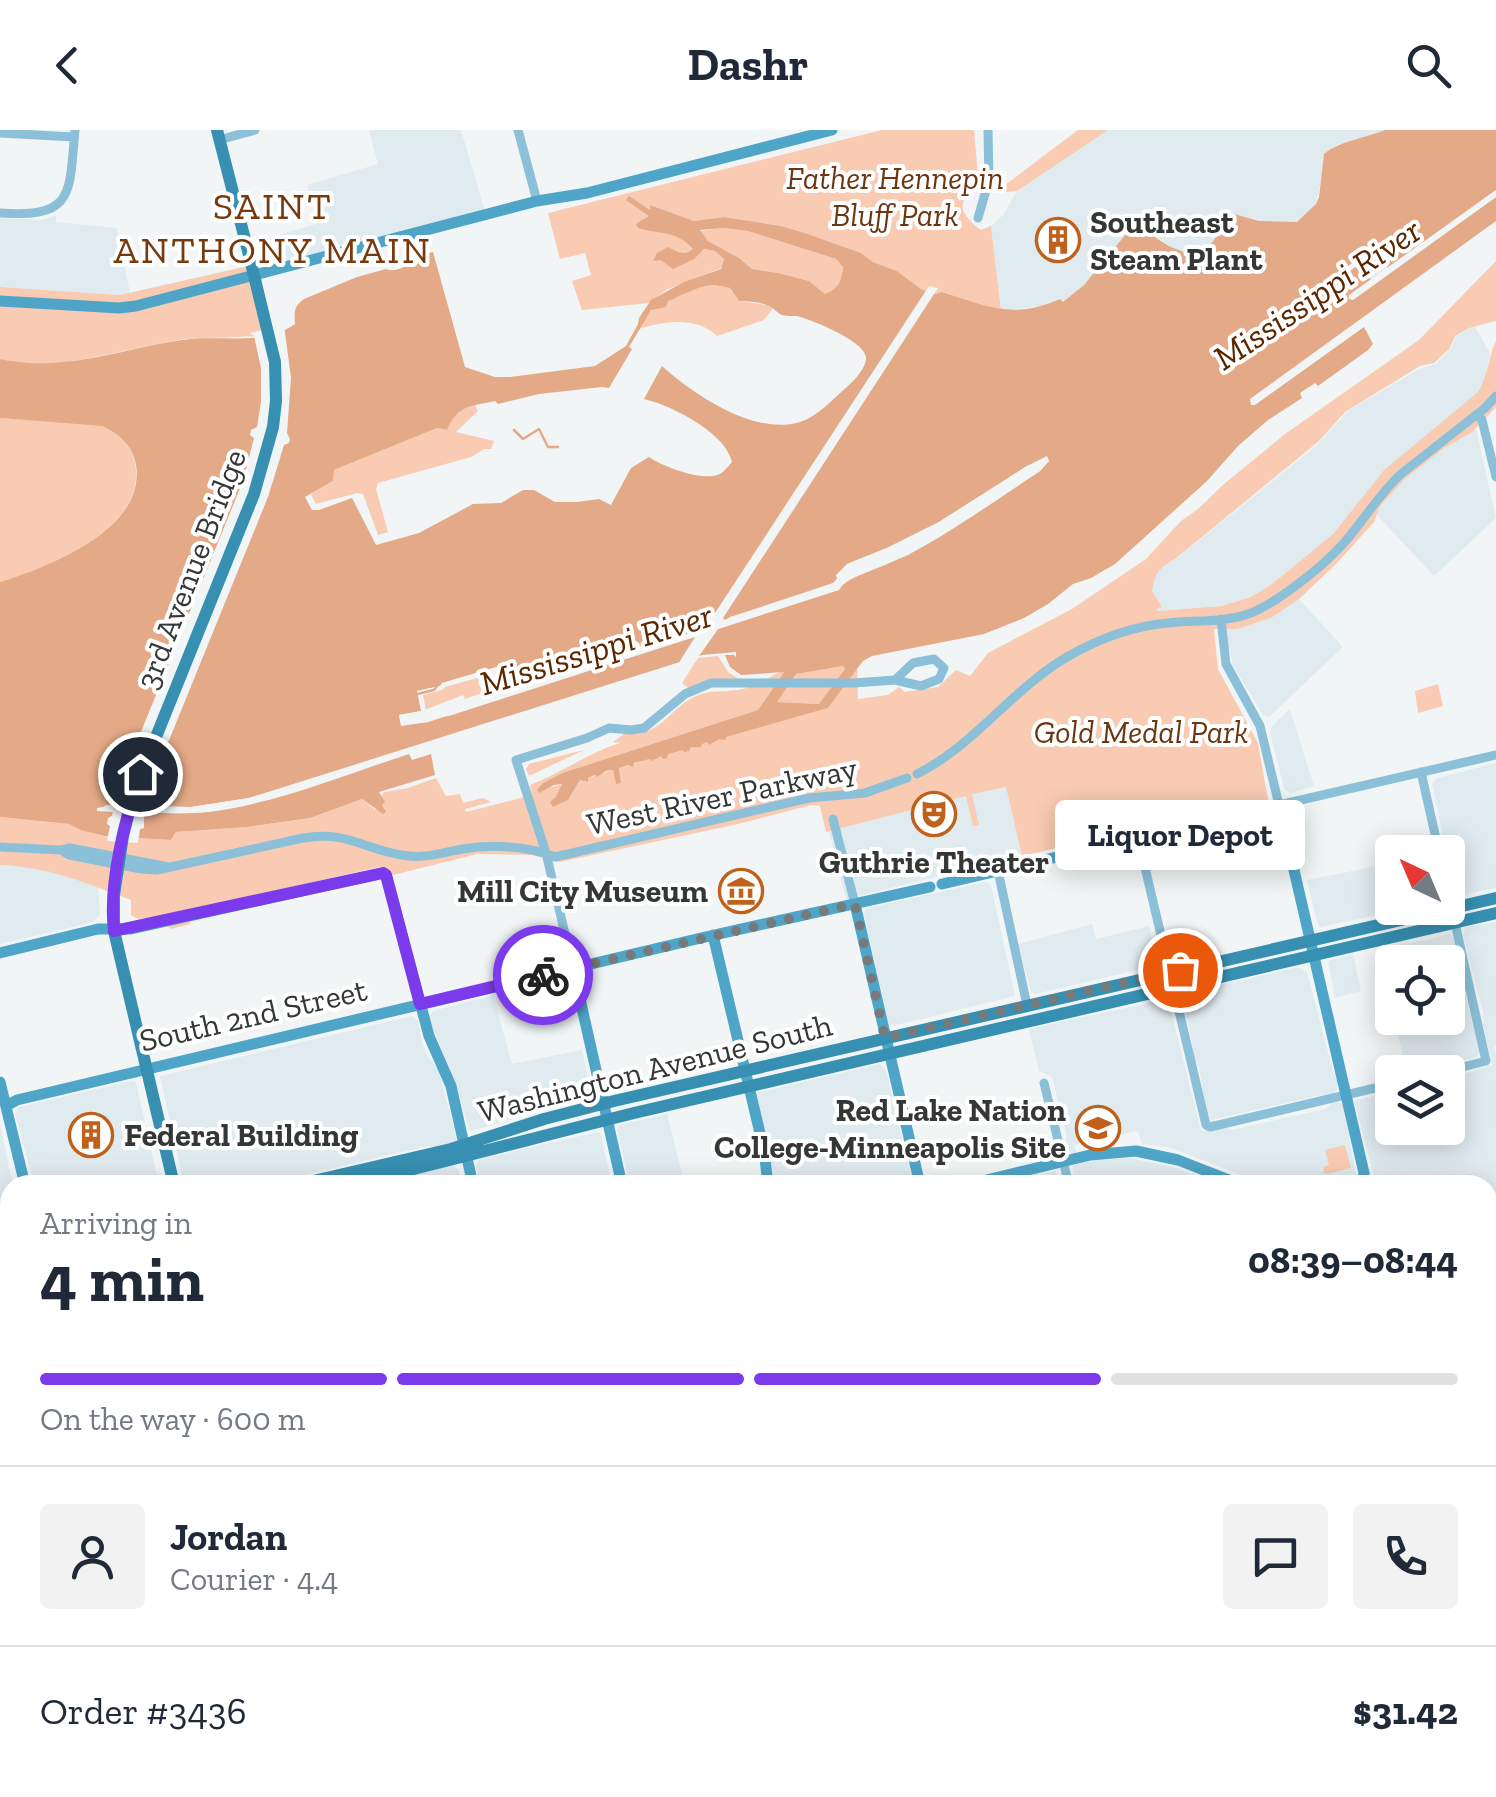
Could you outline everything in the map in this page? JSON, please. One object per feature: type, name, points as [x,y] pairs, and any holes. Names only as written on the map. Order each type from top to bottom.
[{"type":"main road","name":"3rd Avenue Bridge","points":[[172,1175],[114,931],[114,896],[123,836],[140,774],[254,494],[273,428],[275,362],[218,135]]},
{"type":"main road","name":"Washington Avenue South","points":[[1465,904],[1496,898]]},
{"type":"main road","points":[[1465,912],[1496,898]]},
{"type":"main road","name":"Washington Avenue South","points":[[1465,921],[1496,913]]},
{"type":"main road","name":"Washington Avenue South","points":[[383,1175],[466,1151],[544,1119],[603,1104],[1375,925]]},
{"type":"main road","points":[[1404,934],[1426,925]]},
{"type":"main road","name":"Washington Avenue South","points":[[355,1175],[511,1143],[1447,925]]},
{"type":"street","points":[[218,135],[255,130]]},
{"type":"street","points":[[518,130],[536,201]]},
{"type":"street","points":[[0,302],[136,306],[536,201],[588,193],[832,130]]},
{"type":"street","points":[[978,218],[989,180],[988,130]]},
{"type":"street","points":[[0,133],[74,134],[70,184],[61,202],[43,212],[0,213]]},
{"type":"street","points":[[917,774],[954,750],[1034,679],[1091,644],[1148,626],[1240,616],[1264,606],[1332,555],[1389,486],[1496,396]]},
{"type":"street","points":[[1477,414],[1482,420],[1496,477]]},
{"type":"street","points":[[1221,619],[1226,664],[1260,726],[1365,1175]]},
{"type":"street","points":[[620,1175],[546,854],[516,760],[610,728],[644,728],[698,687],[727,682],[834,684],[895,680],[921,686],[939,680],[944,668],[934,659],[912,663],[895,680]]},
{"type":"street","name":"South 2nd Street","points":[[3,1108],[28,1097],[148,1068],[1496,755]]},
{"type":"street","points":[[1421,772],[1436,835]]},
{"type":"street","name":"West River Parkway","points":[[0,846],[61,850],[68,855],[141,870],[327,835],[408,856],[425,857],[482,846],[555,857],[809,798],[865,793],[907,778]]},
{"type":"street","points":[[833,819],[918,1175]]},
{"type":"street","points":[[1138,838],[1206,1125],[1375,1088]]},
{"type":"street","points":[[998,871],[1028,1005]]},
{"type":"street","points":[[0,953],[98,929],[114,931],[163,922],[375,874],[386,875],[429,1036],[451,1086],[471,1175]]},
{"type":"street","points":[[1456,925],[1486,1061],[1465,1066]]},
{"type":"street","points":[[712,936],[767,1175]]},
{"type":"street","points":[[0,1082],[3,1108],[22,1175]]},
{"type":"street","points":[[1044,1084],[1066,1175]]},
{"type":"street","points":[[1008,1175],[1102,1153],[1136,1151],[1178,1160],[1216,1175]]},
{"type":"shaded area","points":[[369,130],[461,130],[485,211],[267,266],[259,241],[319,223],[307,185],[378,164]]},
{"type":"shaded area","points":[[1108,130],[1385,130],[1336,145],[1323,170],[1316,204],[1297,222],[1259,221],[1234,215],[1207,249],[1190,254],[1176,250],[1135,224],[1084,285],[1063,303],[1060,299],[1001,311],[991,226],[1003,215],[1017,191]]},
{"type":"shaded area","points":[[56,215],[56,222],[117,228],[130,293],[0,287],[0,218],[42,220]]},
{"type":"shaded area","points":[[1376,252],[1388,268],[1363,285],[1352,270]]},
{"type":"shaded area","points":[[1475,327],[1490,353],[1485,381],[1478,392],[1384,470],[1333,534],[1272,584],[1251,597],[1222,606],[1157,611],[1140,591],[1164,565],[1316,446],[1348,411],[1419,369],[1436,364],[1456,337]]},
{"type":"shaded area","points":[[1476,428],[1496,518],[1434,576],[1376,514],[1406,478]]},
{"type":"shaded area","points":[[1299,599],[1343,647],[1269,717],[1263,715],[1233,665],[1225,629],[1271,618]]},
{"type":"shaded area","points":[[1290,709],[1314,786],[1290,793],[1284,788],[1270,733]]},
{"type":"shaded area","points":[[1496,763],[1496,888],[1465,894],[1465,835],[1443,835],[1432,783],[1437,778]]},
{"type":"shaded area","points":[[1006,786],[1022,856],[846,899],[829,831],[967,795],[973,825],[978,825],[972,794]]},
{"type":"shaded area","points":[[0,865],[63,874],[98,887],[100,914],[89,923],[0,944]]},
{"type":"shaded area","points":[[1375,866],[1375,915],[1318,926],[1307,880]]},
{"type":"shaded area","points":[[985,882],[991,885],[1015,996],[892,1026],[865,911]]},
{"type":"shaded area","points":[[1496,922],[1496,1175],[1373,1175],[1354,1101],[1375,1095],[1375,1145],[1465,1145],[1465,1074],[1492,1065],[1463,934],[1466,927]]},
{"type":"shaded area","points":[[1092,924],[1096,939],[1149,926],[1154,964],[1031,992],[1018,944]]},
{"type":"shaded area","points":[[1449,933],[1455,945],[1395,945]]},
{"type":"shaded area","points":[[1353,954],[1361,991],[1335,998],[1328,961]]},
{"type":"shaded area","points":[[1299,967],[1307,972],[1338,1080],[1337,1089],[1327,1096],[1207,1118],[1181,994]]},
{"type":"shaded area","points":[[1465,993],[1480,1053],[1475,1058],[1403,1055],[1398,1035],[1465,1035]]},
{"type":"shaded area","points":[[493,995],[512,1064],[582,1050],[591,1092],[588,1098],[470,1131],[428,1017],[433,1011]]},
{"type":"shaded area","points":[[1165,996],[1173,1003],[1171,1011],[1201,1131],[1232,1130],[1325,1109],[1340,1102],[1356,1175],[1242,1175],[1168,1147],[1142,1144],[1138,1131],[1074,1145],[1077,1153],[1066,1150],[1066,1133],[1052,1077],[1039,1071],[1029,1029],[1153,1002]]},
{"type":"shaded area","points":[[412,1016],[418,1021],[427,1055],[439,1071],[457,1141],[440,1148],[428,1146],[303,1175],[182,1175],[160,1076]]},
{"type":"shaded area","points":[[879,1064],[886,1070],[911,1175],[773,1175],[755,1100],[757,1093]]},
{"type":"shaded area","points":[[132,1081],[136,1083],[157,1175],[31,1175],[15,1113],[19,1107]]},
{"type":"shaded area","points":[[667,1114],[682,1175],[628,1175],[619,1125]]},
{"type":"shaded area","points":[[0,1124],[11,1175],[0,1175]]},
{"type":"shaded area","points":[[598,1132],[610,1175],[478,1175],[476,1165],[480,1159]]},
{"type":"shaded area","points":[[1129,1158],[1194,1175],[1075,1175],[1074,1164]]},
{"type":"shaded area","points":[[451,1165],[460,1175],[408,1175]]},
{"type":"green space","name":"Father Hennepin Bluff Park","points":[[882,130],[974,130],[978,176],[965,197],[963,209],[981,230],[991,226],[1001,311],[921,289],[897,271],[861,253],[805,233],[724,217],[694,221],[650,205],[650,231],[679,237],[694,250],[660,259],[669,265],[704,249],[715,251],[724,259],[721,268],[666,290],[649,303],[582,310],[572,281],[591,275],[585,253],[560,259],[548,213]]},
{"type":"green space","points":[[1078,130],[1108,130],[1017,191],[1006,192],[1005,185]]},
{"type":"green space","name":"Father Hennepin Bluff Park","points":[[700,231],[748,231],[836,259],[843,267],[840,281],[825,294],[809,281],[752,269],[708,241]]},
{"type":"green space","name":"Gold Medal Park","points":[[1496,261],[1496,321],[1455,336],[1450,348],[1434,363],[1420,366],[1345,412],[1319,441],[1156,576],[1152,591],[1162,607],[1157,611],[1222,606],[1251,597],[1272,584],[1333,534],[1384,470],[1478,392],[1496,341],[1496,407],[1472,432],[1406,478],[1380,506],[1374,522],[1299,599],[1271,618],[1237,629],[1214,629],[1218,669],[1258,743],[1268,800],[1022,856],[1006,787],[972,794],[979,825],[973,826],[966,796],[826,832],[820,806],[811,805],[560,862],[531,855],[477,854],[393,875],[379,867],[182,912],[191,924],[171,929],[154,917],[138,919],[131,915],[131,900],[51,872],[0,865],[0,817],[69,824],[102,836],[171,840],[176,832],[310,818],[362,799],[375,810],[382,805],[380,798],[384,792],[436,778],[446,796],[460,794],[463,803],[483,798],[491,802],[465,809],[466,812],[532,795],[530,785],[620,743],[613,742],[624,734],[648,731],[698,695],[742,689],[784,672],[758,710],[562,773],[543,783],[545,789],[563,784],[553,806],[568,800],[580,780],[587,782],[588,778],[613,770],[616,783],[621,782],[619,768],[828,708],[857,668],[858,699],[888,695],[899,687],[905,692],[938,687],[956,670],[970,676],[988,653],[1072,609],[1146,559],[1181,521],[1285,434],[1419,340]]},
{"type":"green space","points":[[248,266],[264,336],[183,339],[65,363],[22,364],[0,359],[0,287],[120,295]]},
{"type":"green space","name":"Father Hennepin Bluff Park","points":[[714,285],[730,288],[739,301],[773,308],[764,320],[717,336],[690,323],[669,322],[639,329],[659,305],[691,290]]},
{"type":"green space","points":[[475,405],[478,411],[456,432],[494,441],[491,449],[378,483],[376,489],[388,532],[378,535],[363,494],[316,504],[311,494],[333,481],[334,470],[437,428],[447,430],[457,413]]},
{"type":"green space","points":[[0,418],[103,425],[127,444],[136,473],[133,494],[106,530],[64,557],[0,582]]},
{"type":"green space","points":[[718,656],[728,672],[739,679],[713,679],[688,688],[682,683],[698,658]]},
{"type":"green space","points":[[500,665],[488,691],[465,699],[463,695],[422,711],[418,696],[437,691],[442,683]]},
{"type":"green space","points":[[843,666],[845,669],[820,704],[777,702],[796,674]]},
{"type":"green space","points":[[1438,684],[1443,706],[1418,713],[1415,691]]},
{"type":"green space","points":[[584,750],[529,776],[526,769],[529,764]]},
{"type":"green space","points":[[1345,1145],[1351,1168],[1323,1173],[1329,1165],[1325,1150]]},
{"type":"water","name":"Mississippi River","points":[[1385,130],[1496,130],[1496,190],[1388,268],[1376,252],[1376,245],[1335,276],[1338,279],[1360,264],[1371,280],[1350,295],[1353,299],[1496,197],[1496,221],[1250,399],[1251,405],[1255,405],[1364,327],[1373,344],[1368,350],[1318,386],[1315,383],[1300,393],[1302,398],[1268,420],[1115,564],[1073,584],[1024,618],[984,634],[872,656],[863,661],[828,708],[668,754],[667,758],[661,756],[619,768],[621,783],[616,784],[613,770],[588,778],[588,782],[580,780],[568,800],[553,807],[550,802],[562,784],[539,793],[543,783],[562,773],[758,710],[784,672],[741,675],[730,667],[725,655],[736,657],[736,652],[702,655],[249,798],[191,807],[106,805],[99,811],[180,813],[233,808],[310,788],[409,754],[412,760],[431,754],[435,775],[379,792],[385,802],[383,814],[362,799],[310,818],[176,832],[171,840],[104,836],[69,824],[0,817],[0,582],[67,556],[110,527],[126,509],[135,488],[136,465],[124,441],[103,426],[0,418],[0,359],[69,362],[182,340],[269,335],[295,324],[295,310],[304,299],[357,277],[400,269],[407,261],[418,264],[421,255],[433,252],[465,367],[495,377],[510,377],[595,366],[626,346],[651,300],[684,282],[721,269],[724,259],[715,251],[704,249],[673,269],[661,260],[653,261],[657,253],[668,247],[684,253],[693,249],[674,236],[638,228],[636,224],[649,216],[626,200],[629,196],[650,210],[650,205],[694,221],[724,217],[781,226],[861,253],[935,294],[942,292],[1000,309],[1028,309],[1060,299],[1063,302],[1084,285],[1135,223],[1170,246],[1198,252],[1207,249],[1234,214],[1259,221],[1297,222],[1319,197],[1324,154]],"holes":[[[700,230],[748,231],[836,259],[843,267],[840,281],[825,294],[809,281],[752,269],[708,241]],[[714,285],[730,288],[739,301],[766,305],[782,315],[804,318],[838,333],[864,352],[862,369],[851,384],[815,414],[782,425],[726,410],[662,366],[644,399],[668,407],[709,431],[728,451],[732,462],[720,474],[704,476],[674,469],[649,457],[631,468],[611,505],[599,499],[555,502],[534,490],[523,490],[501,503],[473,504],[419,533],[376,545],[352,498],[312,510],[305,497],[333,481],[334,470],[437,428],[447,430],[455,416],[466,408],[539,394],[609,388],[651,310],[666,307],[668,301]],[[1049,461],[1040,471],[945,533],[853,578],[838,590],[449,716],[401,725],[399,715],[422,711],[417,691],[500,666],[505,673],[483,682],[488,691],[589,659],[600,650],[638,642],[642,649],[649,647],[834,583],[847,564],[939,522],[1027,466]],[[843,666],[845,669],[819,704],[777,702],[796,674]]]},
{"type":"pier","points":[[1496,190],[1496,197],[1353,300],[1349,299],[1349,295]]},
{"type":"pier","points":[[929,286],[938,288],[723,618],[833,583],[847,564],[939,522],[1047,456],[1049,461],[1040,471],[938,538],[845,581],[839,590],[718,629],[695,662],[675,669],[695,637],[428,722],[401,726],[399,715],[421,711],[417,691],[503,665],[505,672],[484,682],[489,691],[589,659],[600,650],[633,640],[642,648],[701,630]],"holes":[[[1041,464],[920,542],[842,577],[849,569],[941,526]],[[633,645],[636,650],[605,661],[427,717],[405,720],[425,715],[423,695],[445,687],[484,676],[478,683],[489,696],[590,664],[602,655]]]},
{"type":"pier","points":[[284,325],[291,378],[289,443],[284,445],[268,497],[163,755],[176,757],[161,758],[145,806],[191,807],[249,798],[428,743],[430,746],[261,801],[209,812],[144,813],[138,843],[107,841],[108,818],[113,812],[97,808],[115,805],[131,755],[123,747],[134,749],[243,481],[254,438],[251,430],[257,427],[261,402],[261,368],[250,333]]},
{"type":"waterway","points":[[514,430],[523,439],[539,429],[548,447],[558,447]]},
{"type":"waterway","points":[[417,694],[437,686]]},
{"type":"way so far","points":[[543,975],[855,904],[885,1038],[1180,970]]},
{"type":"place","name":"Southeast Steam Plant","points":[[1058,240]]},
{"type":"place","name":"Guthrie Theater","points":[[934,814]]},
{"type":"place","name":"Mill City Museum","points":[[741,891]]},
{"type":"place","name":"Liquor Depot","points":[[1180,970]]},
{"type":"place","name":"Red Lake Nation College-Minneapolis Site","points":[[1098,1128]]},
{"type":"place","name":"Federal Building","points":[[91,1135]]},
{"type":"district","name":"SAINT ANTHONY MAIN","points":[[273,228]]},
{"type":"route","points":[[140,774],[120,849],[114,931],[383,873],[420,1004],[543,975]]}]
